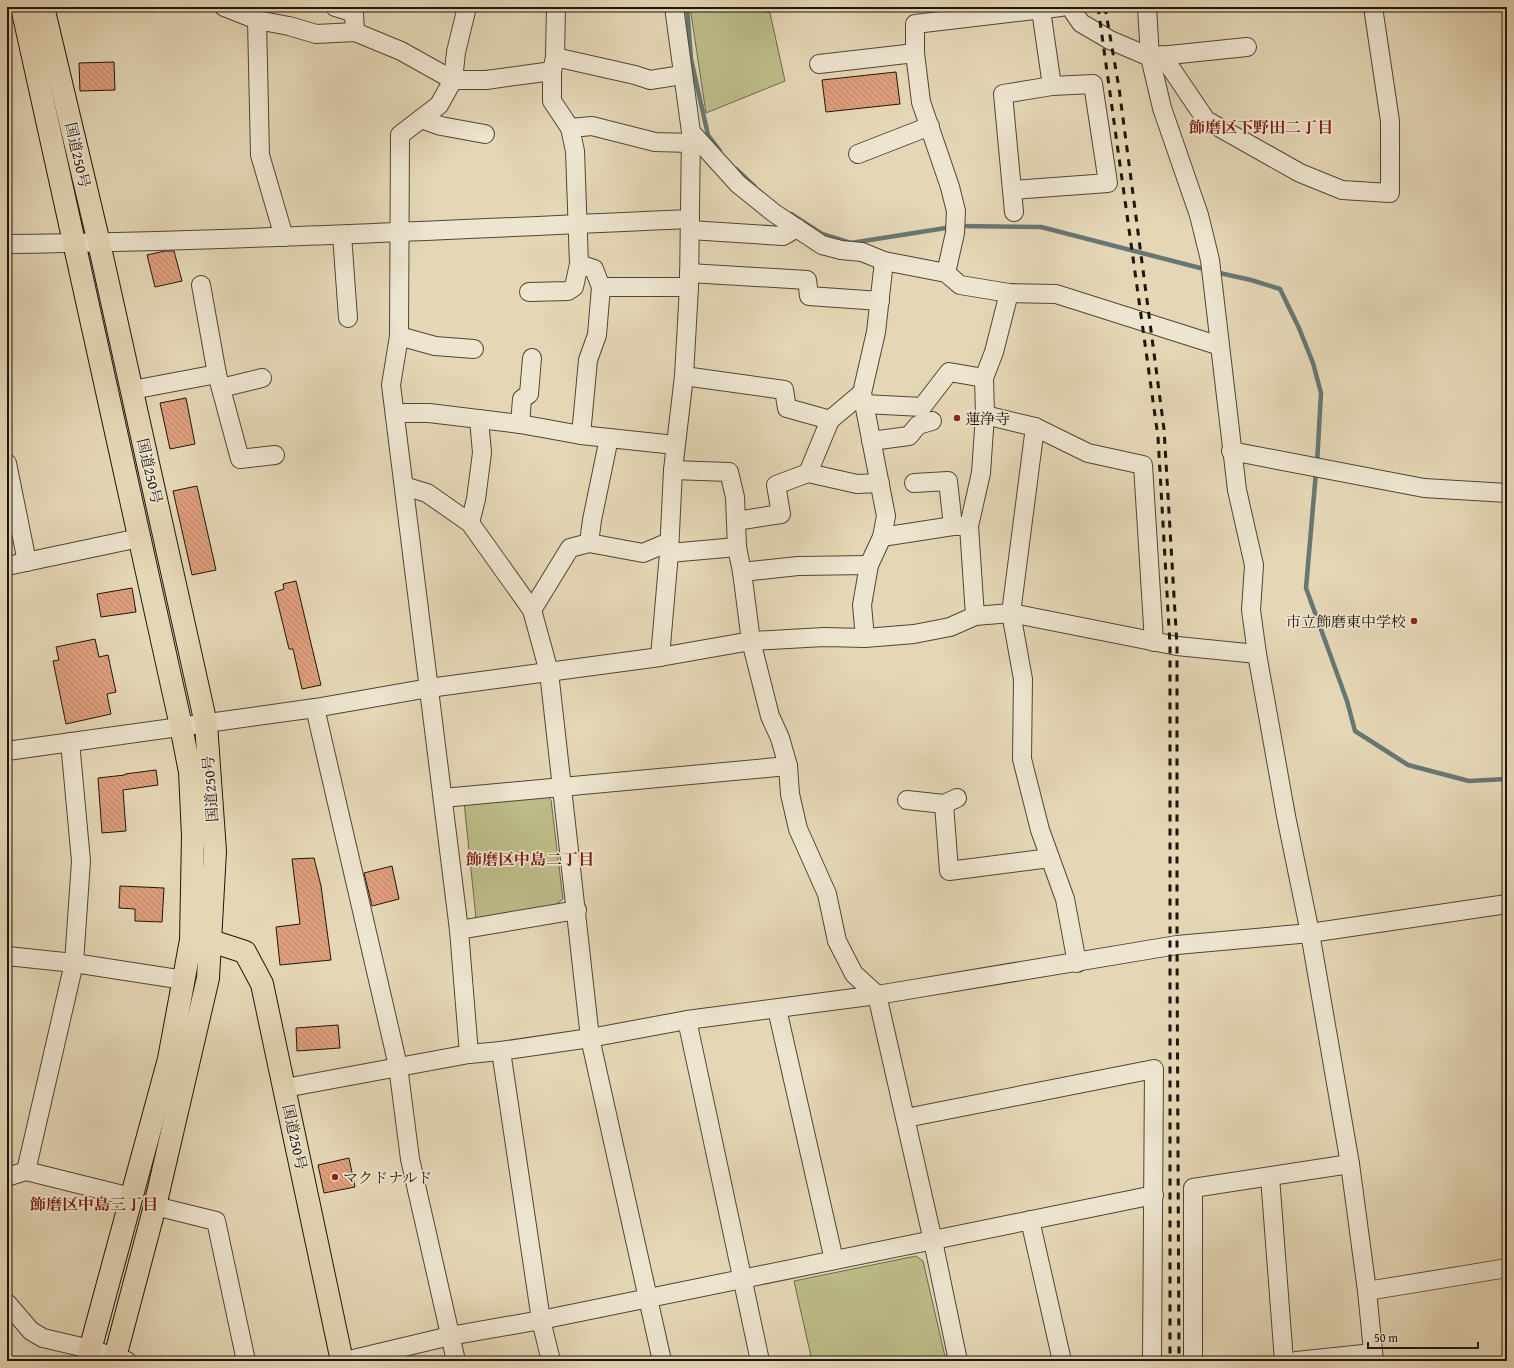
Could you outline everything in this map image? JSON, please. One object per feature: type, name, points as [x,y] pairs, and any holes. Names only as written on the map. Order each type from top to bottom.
[{"type":"highway","name":"国道250号","points":[[22,7],[140,538],[190,772],[201,941],[208,978],[119,1360]]},
{"type":"highway","name":"国道250号","points":[[43,7],[99,243],[206,724],[215,851],[201,941],[184,980],[169,1059],[89,1355]]},
{"type":"highway","name":"国道250号","points":[[201,941],[245,952],[262,984],[344,1361]]},
{"type":"street","points":[[224,7],[257,20],[289,26],[316,34],[355,32],[401,51],[454,80],[486,80],[553,64],[635,75],[650,80],[682,75]]},
{"type":"street","points":[[335,7],[354,13],[355,32]]},
{"type":"street","points":[[467,7],[456,52],[454,80],[439,105],[400,135],[399,336],[391,385],[459,930],[468,1054]]},
{"type":"street","points":[[529,292],[568,291],[574,287],[579,264],[575,151],[570,128],[552,101],[556,7]]},
{"type":"street","points":[[660,657],[669,548],[675,445],[684,376],[689,280],[691,138],[674,7]]},
{"type":"street","points":[[946,273],[955,228],[956,211],[950,187],[921,102],[915,53],[915,24],[1061,7]]},
{"type":"street","points":[[1070,7],[1081,23],[1110,40],[1156,56],[1247,46]]},
{"type":"street","points":[[1147,7],[1156,56],[1162,108],[1199,215],[1210,260],[1214,284],[1236,490],[1254,565],[1251,610],[1257,654],[1286,816],[1310,933],[1350,1164],[1367,1291],[1373,1357],[1296,1361]]},
{"type":"street","points":[[1156,56],[1206,120],[1300,173],[1342,190],[1390,193],[1390,121],[1373,7]]},
{"type":"street","points":[[1041,10],[1052,86]]},
{"type":"street","points":[[257,20],[260,155],[284,237]]},
{"type":"street","points":[[819,64],[915,53]]},
{"type":"street","points":[[1013,190],[1108,183],[1093,84],[1052,86],[1003,94],[1014,212]]},
{"type":"street","points":[[421,119],[441,126],[485,134]]},
{"type":"street","points":[[570,128],[592,126],[655,142],[691,138]]},
{"type":"street","points":[[858,154],[930,126]]},
{"type":"street","points":[[691,138],[738,184],[774,213],[822,245],[841,250],[862,252],[884,261],[946,273],[960,285],[1009,293],[1056,294],[1220,346]]},
{"type":"street","points":[[7,244],[99,243],[400,233],[578,224],[690,224],[783,236],[797,228]]},
{"type":"street","points":[[342,235],[348,318]]},
{"type":"street","points":[[865,638],[862,605],[869,565],[882,537],[886,516],[863,399],[876,332],[884,261]]},
{"type":"street","points":[[579,264],[594,269],[601,287],[597,335],[588,360],[581,435]]},
{"type":"street","points":[[601,287],[689,280],[807,280],[809,296],[880,301]]},
{"type":"street","points":[[201,285],[219,381],[240,459],[275,455]]},
{"type":"street","points":[[961,526],[981,473],[985,415],[984,378],[994,352],[1009,293]]},
{"type":"street","points":[[399,336],[435,346],[474,349]]},
{"type":"street","points":[[520,424],[522,399],[529,394],[532,358]]},
{"type":"street","points":[[808,473],[830,420],[863,399],[922,407],[948,372],[984,378]]},
{"type":"street","points":[[684,376],[784,390],[787,408],[830,420]]},
{"type":"street","points":[[132,390],[262,378]]},
{"type":"street","points":[[395,416],[404,413],[429,413],[520,424],[581,435],[675,445]]},
{"type":"street","points":[[985,415],[1035,427],[1088,453],[1143,464],[1154,642]]},
{"type":"street","points":[[470,523],[476,499],[482,453],[479,419]]},
{"type":"street","points":[[871,441],[909,436],[918,425],[932,421]]},
{"type":"street","points":[[1035,427],[1011,613],[1023,679],[1022,759],[1040,830],[1065,899],[1077,963]]},
{"type":"street","points":[[589,543],[592,520],[609,438]]},
{"type":"street","points":[[1231,451],[1424,488],[1507,493]]},
{"type":"street","points":[[7,463],[27,562]]},
{"type":"street","points":[[673,470],[729,472],[735,497],[737,547],[742,572],[751,641],[770,716],[780,738],[788,766],[790,794],[798,830],[827,894],[837,941],[854,974],[877,995],[906,1118],[958,1361]]},
{"type":"street","points":[[736,521],[781,514],[776,485],[808,473],[857,484],[880,483]]},
{"type":"street","points":[[914,483],[948,481],[961,526],[975,616]]},
{"type":"street","points":[[404,486],[427,493],[470,523],[532,610],[549,672],[590,1038],[662,1361]]},
{"type":"street","points":[[882,537],[961,526]]},
{"type":"street","points":[[7,566],[140,538]]},
{"type":"street","points":[[532,610],[570,548],[589,543],[643,553],[669,548],[737,547]]},
{"type":"street","points":[[742,572],[798,566],[869,565]]},
{"type":"street","points":[[7,751],[315,708],[429,688],[660,657],[751,641],[824,637],[865,638],[914,634],[950,627],[975,616],[1011,613],[1177,646],[1257,654]]},
{"type":"street","points":[[315,708],[398,1066],[410,1159],[456,1361]]},
{"type":"street","points":[[26,1171],[74,963],[80,861],[70,742]]},
{"type":"street","points":[[443,798],[788,766]]},
{"type":"street","points":[[907,800],[950,801],[949,871],[1050,858]]},
{"type":"street","points":[[285,1088],[468,1054],[501,1051],[590,1038],[687,1020],[877,995],[1077,963],[1176,945],[1310,933],[1507,904]]},
{"type":"street","points":[[459,930],[576,910]]},
{"type":"street","points":[[7,956],[74,963],[184,980]]},
{"type":"street","points":[[777,1009],[834,1260]]},
{"type":"street","points":[[687,1020],[760,1361]]},
{"type":"street","points":[[501,1051],[541,1320],[551,1361]]},
{"type":"street","points":[[906,1118],[1154,1069],[1152,1361]]},
{"type":"street","points":[[1193,1361],[1193,1188],[1350,1164]]},
{"type":"street","points":[[7,1177],[26,1171],[131,1197]]},
{"type":"street","points":[[1270,1177],[1284,1361]]},
{"type":"street","points":[[344,1361],[450,1336],[541,1320],[1154,1195]]},
{"type":"street","points":[[155,1206],[216,1221],[246,1361]]},
{"type":"street","points":[[1030,1220],[1062,1361]]},
{"type":"street","points":[[1367,1291],[1507,1268]]},
{"type":"street","points":[[7,1303],[31,1331],[43,1338],[89,1355],[119,1360]]},
{"type":"green space","points":[[690,7],[749,7],[770,13],[785,81],[706,113]]},
{"type":"green space","points":[[544,793],[551,800],[563,899],[554,906],[476,918],[464,802]]},
{"type":"green space","points":[[916,1256],[923,1261],[946,1361],[812,1361],[794,1281]]},
{"type":"building","points":[[114,62],[115,90],[80,91],[79,63]]},
{"type":"building","points":[[896,72],[900,104],[826,112],[822,80]]},
{"type":"building","points":[[165,251],[174,251],[182,281],[155,287],[147,255]]},
{"type":"building","points":[[186,398],[195,444],[170,449],[160,403]]},
{"type":"building","points":[[197,486],[216,570],[192,575],[173,491]]},
{"type":"building","points":[[296,581],[321,685],[302,689],[293,649],[289,649],[275,592],[284,589],[283,584]]},
{"type":"building","points":[[132,588],[136,612],[101,617],[97,594]]},
{"type":"building","points":[[95,639],[99,657],[108,655],[116,692],[107,694],[111,714],[66,724],[53,661],[59,660],[56,647]]},
{"type":"building","points":[[156,770],[158,785],[123,790],[126,831],[102,833],[98,778]]},
{"type":"building","points":[[314,858],[321,886],[331,960],[280,965],[276,927],[300,924],[292,859]]},
{"type":"building","points":[[392,866],[399,899],[372,906],[364,873]]},
{"type":"building","points":[[120,886],[164,888],[162,922],[135,921],[135,909],[119,908]]},
{"type":"building","points":[[338,1025],[340,1048],[297,1051],[296,1028]]},
{"type":"building","points":[[349,1158],[355,1187],[324,1193],[318,1165]]},
{"type":"waterway","points":[[687,7],[691,59],[708,135],[720,151]]},
{"type":"waterway","points":[[736,169],[755,187]]},
{"type":"waterway","points":[[791,214],[822,234],[851,243],[952,227]]},
{"type":"waterway","points":[[959,226],[1041,227],[1208,270]]},
{"type":"waterway","points":[[1215,272],[1251,280],[1280,289],[1299,328],[1313,363],[1321,393],[1317,464]]},
{"type":"waterway","points":[[1316,472],[1306,588],[1347,701],[1355,731],[1408,765],[1469,781],[1507,779]]},
{"type":"railway","points":[[1098,7],[1158,437],[1170,645],[1170,1361]]},
{"type":"railway","points":[[1105,7],[1119,88],[1164,429],[1177,646],[1179,1361]]},
{"type":"place","name":"蓮浄寺","points":[[957,418]]},
{"type":"place","name":"市立飾磨東中学校","points":[[1414,621]]},
{"type":"place","name":"マクドナルド","points":[[335,1177]]},
{"type":"district","name":"飾磨区下野田二丁目","points":[[1261,127]]},
{"type":"district","name":"飾磨区中島二丁目","points":[[530,859]]},
{"type":"district","name":"飾磨区中島三丁目","points":[[94,1204]]}]
